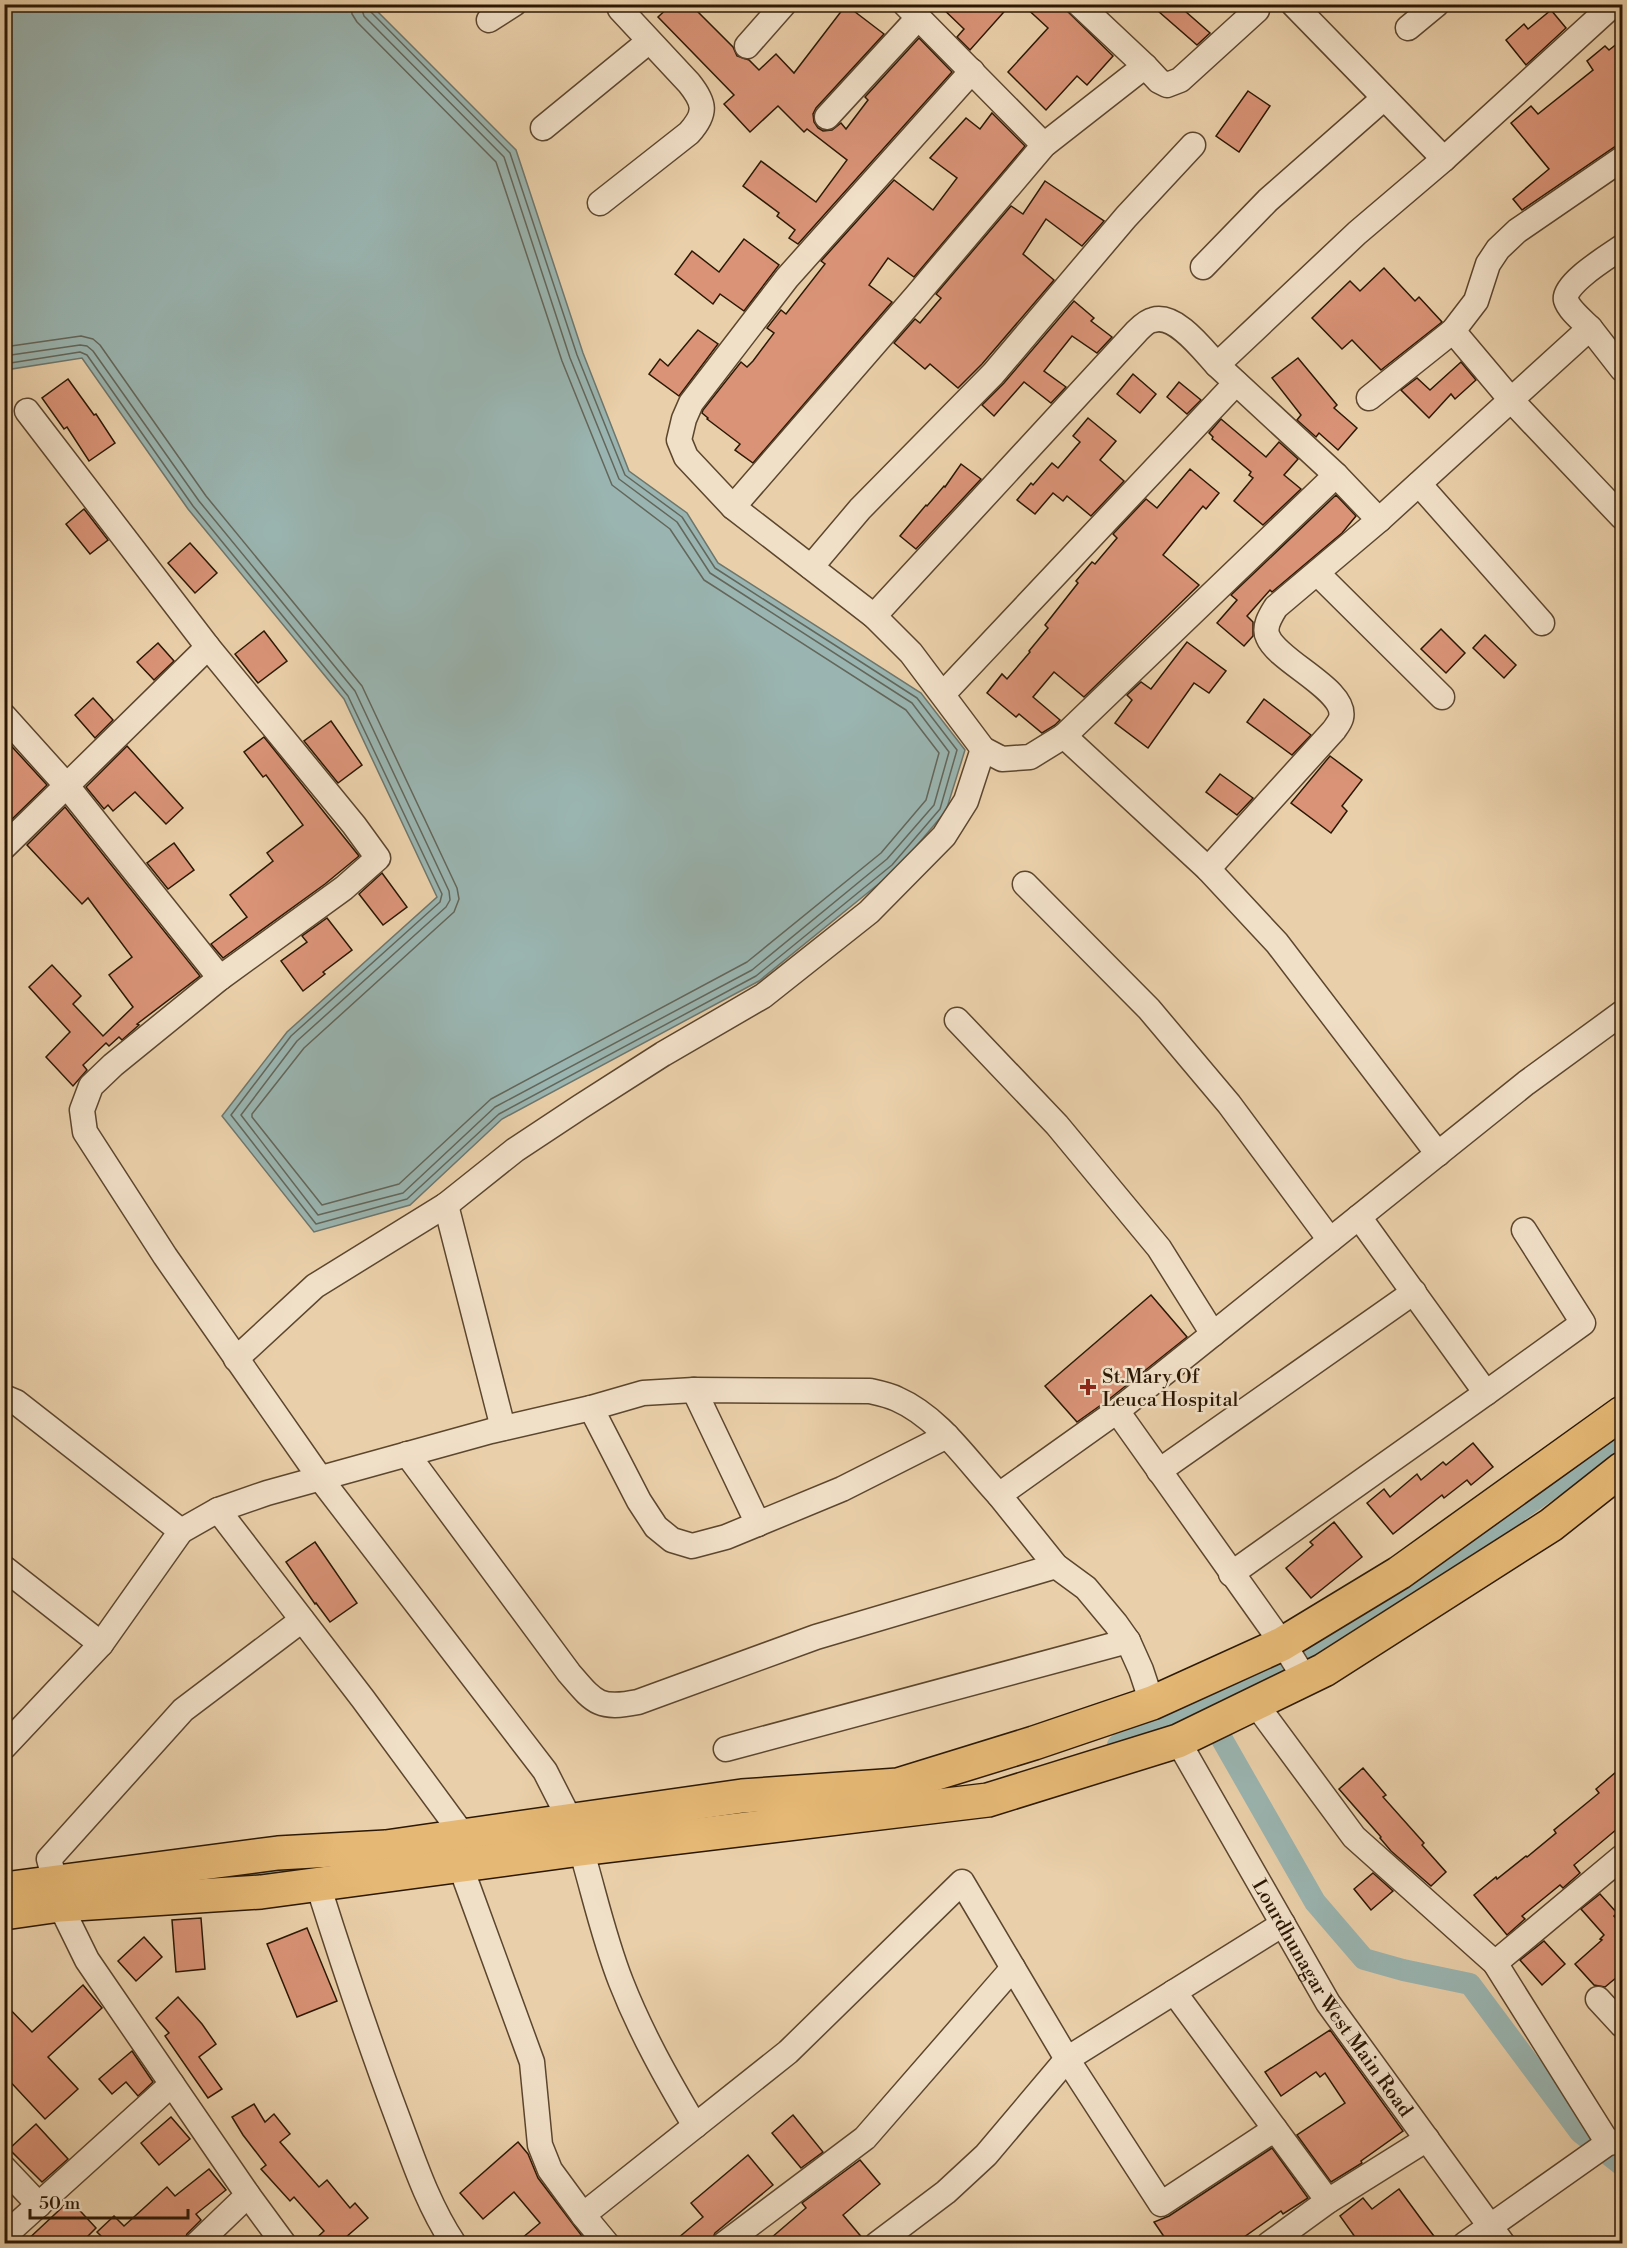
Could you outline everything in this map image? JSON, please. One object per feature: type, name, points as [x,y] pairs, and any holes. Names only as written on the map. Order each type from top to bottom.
[{"type":"main road","points":[[4,1889],[57,1893],[261,1892],[318,1885],[462,1850],[576,1835],[988,1800],[1178,1741],[1255,1703],[1294,1662],[1399,1573],[1623,1413]]},
{"type":"main road","points":[[576,1835],[742,1796],[898,1785],[1034,1743],[1152,1703],[1294,1662],[1324,1670],[1551,1525],[1623,1469]]},
{"type":"main road","points":[[4,1913],[57,1893],[278,1853],[386,1847],[462,1850]]},
{"type":"street","points":[[489,20],[514,4]]},
{"type":"street","points":[[747,46],[784,4]]},
{"type":"street","points":[[1079,4],[1159,81],[1167,85],[1179,80],[1256,6]]},
{"type":"street","points":[[1293,4],[1444,159]]},
{"type":"street","points":[[1408,28],[1437,4]]},
{"type":"street","points":[[1217,365],[1357,233],[1444,159],[1614,4]]},
{"type":"street","points":[[600,203],[689,133],[699,122],[703,110],[699,96],[689,83],[648,42],[621,6]]},
{"type":"street","points":[[827,117],[912,11],[1044,145]]},
{"type":"street","points":[[543,128],[648,42]]},
{"type":"street","points":[[733,507],[1044,145],[1145,66]]},
{"type":"street","points":[[972,71],[787,278],[691,403],[679,440],[686,457],[733,507],[874,616],[911,653],[983,750],[1002,759],[1030,757],[1064,736],[1336,475]]},
{"type":"street","points":[[1203,267],[1268,200],[1384,98]]},
{"type":"street","points":[[811,567],[860,509],[993,374],[1126,217],[1193,145]]},
{"type":"street","points":[[1369,398],[1453,331],[1476,301],[1488,264],[1498,249],[1517,231],[1623,159]]},
{"type":"street","points":[[1623,247],[1572,284],[1566,293],[1566,300],[1571,307],[1623,369]]},
{"type":"street","points":[[874,616],[1137,331],[1152,320],[1168,320],[1184,330],[1217,365],[1336,475],[1379,520]]},
{"type":"street","points":[[1209,869],[1334,730],[1341,718],[1340,706],[1332,694],[1279,651],[1268,638],[1266,629],[1269,617],[1276,607],[1318,574],[1379,520],[1590,328]]},
{"type":"street","points":[[1453,331],[1512,401],[1623,517]]},
{"type":"street","points":[[943,694],[1236,383]]},
{"type":"street","points":[[27,411],[208,647],[354,825],[378,858],[344,888],[220,978],[113,1065],[91,1086],[82,1110],[85,1132],[165,1256],[320,1478],[545,1771],[576,1835],[620,1979],[636,2019],[654,2056],[695,2126]]},
{"type":"street","points":[[1419,483],[1542,623]]},
{"type":"street","points":[[1318,574],[1442,697]]},
{"type":"street","points":[[4,847],[208,647]]},
{"type":"street","points":[[4,716],[67,786],[220,978]]},
{"type":"street","points":[[1064,736],[1209,869],[1277,944],[1438,1154]]},
{"type":"street","points":[[237,1359],[315,1286],[446,1205],[515,1150],[543,1131],[663,1054],[763,996],[869,912],[944,836],[966,801],[983,750]]},
{"type":"street","points":[[1024,884],[1149,1009],[1229,1104],[1330,1239]]},
{"type":"street","points":[[999,1495],[1117,1411],[1526,1083],[1623,1013]]},
{"type":"street","points":[[957,1020],[1057,1125],[1159,1248],[1213,1334]]},
{"type":"street","points":[[446,1205],[503,1428]]},
{"type":"street","points":[[1359,1217],[1486,1393]]},
{"type":"street","points":[[1231,1574],[1583,1323],[1524,1230]]},
{"type":"street","points":[[1159,1471],[1414,1292]]},
{"type":"street","points":[[694,1390],[758,1524]]},
{"type":"street","points":[[5,1747],[101,1644],[181,1531],[218,1510],[267,1493],[503,1428],[643,1394],[694,1390],[870,1391],[896,1399],[917,1410],[946,1436],[999,1495],[1056,1566],[1086,1588],[1116,1624],[1128,1641],[1152,1703]]},
{"type":"street","points":[[4,1397],[16,1402],[181,1531]]},
{"type":"street","points":[[591,1408],[639,1501],[656,1527],[672,1540],[693,1546],[726,1537],[842,1488],[946,1436]]},
{"type":"street","points":[[1117,1411],[1294,1662]]},
{"type":"street","points":[[407,1455],[569,1673],[600,1704],[618,1706],[639,1702],[816,1637],[1056,1566]]},
{"type":"street","points":[[218,1510],[302,1620],[462,1850],[532,2062],[540,2145],[550,2170],[607,2244]]},
{"type":"street","points":[[4,1568],[101,1644]]},
{"type":"street","points":[[284,2244],[87,1960],[57,1893],[49,1859],[183,1710],[302,1620]]},
{"type":"street","points":[[726,1749],[1128,1641]]},
{"type":"street","points":[[1255,1703],[1354,1837],[1495,1963],[1608,2145],[1496,2234],[1465,2244]]},
{"type":"street","name":"Lourdhunagar West Main Road","points":[[1178,1741],[1328,2003],[1496,2234]]},
{"type":"street","points":[[1495,1963],[1623,1857]]},
{"type":"street","points":[[583,2215],[788,2052],[962,1882],[1067,2059],[1161,2205],[1275,2129]]},
{"type":"street","points":[[318,1885],[364,2030],[426,2193],[441,2225],[454,2244]]},
{"type":"street","points":[[877,2244],[946,2192],[986,2155],[1067,2059],[1283,1924]]},
{"type":"street","points":[[724,2244],[865,2138],[1013,1968]]},
{"type":"street","points":[[1174,1992],[1328,2201]]},
{"type":"street","points":[[1598,2000],[1623,2025]]},
{"type":"street","points":[[4,2236],[172,2084]]},
{"type":"street","points":[[1269,2244],[1328,2201],[1427,2139]]},
{"type":"street","points":[[4,2168],[39,2205]]},
{"type":"street","points":[[197,2244],[248,2195]]},
{"type":"water","points":[[5,5],[371,5],[516,150],[583,353],[629,471],[687,513],[718,563],[921,693],[965,750],[946,811],[897,869],[759,981],[502,1119],[410,1205],[314,1232],[222,1116],[287,1032],[437,897],[344,699],[188,509],[82,358],[5,370]]},
{"type":"building","points":[[672,4],[690,4],[733,47],[737,56],[749,60],[759,70],[776,54],[794,73],[846,5],[884,34],[816,108],[813,114],[814,122],[823,131],[832,130],[841,123],[846,129],[868,100],[865,97],[919,38],[952,72],[798,244],[789,238],[795,230],[777,216],[779,213],[743,186],[761,161],[816,202],[847,160],[807,129],[804,132],[778,106],[750,132],[724,104],[734,95],[658,17]]},
{"type":"building","points":[[938,4],[1011,4],[970,50],[957,37],[964,29]]},
{"type":"building","points":[[1022,4],[1060,4],[1113,56],[1087,85],[1077,76],[1046,110],[1008,72],[1048,28]]},
{"type":"building","points":[[1150,4],[1177,4],[1210,33],[1197,45]]},
{"type":"building","points":[[1551,10],[1566,28],[1526,65],[1506,40],[1524,24],[1528,29]]},
{"type":"building","points":[[1623,39],[1623,141],[1522,210],[1513,199],[1549,169],[1511,123],[1531,106],[1538,114],[1593,70],[1587,61],[1605,46],[1609,50]]},
{"type":"building","points":[[1248,91],[1270,106],[1239,152],[1216,136]]},
{"type":"building","points":[[992,113],[1025,146],[914,277],[888,258],[869,285],[892,302],[753,463],[735,450],[740,444],[707,419],[702,413],[703,410],[741,362],[747,367],[753,361],[774,333],[767,328],[781,310],[786,314],[825,264],[821,261],[894,180],[933,210],[957,178],[930,158],[966,118],[980,129]]},
{"type":"building","points":[[1045,181],[1104,221],[1082,246],[1046,219],[1023,254],[1054,280],[982,364],[958,388],[930,364],[925,369],[894,343],[915,319],[920,323],[941,298],[936,294],[1011,206],[1023,214]]},
{"type":"building","points":[[744,239],[779,265],[744,311],[720,294],[713,304],[675,274],[692,251],[719,272]]},
{"type":"building","points":[[1384,268],[1415,301],[1419,297],[1442,322],[1381,370],[1352,340],[1342,349],[1312,318],[1350,281],[1360,291]]},
{"type":"building","points":[[1074,301],[1094,318],[1091,321],[1112,337],[1097,353],[1072,336],[1044,371],[1066,387],[1051,403],[1024,382],[994,416],[982,405],[1004,383]]},
{"type":"building","points":[[698,330],[718,344],[679,396],[649,374],[660,359],[668,366]]},
{"type":"building","points":[[1298,358],[1337,405],[1334,408],[1357,428],[1338,450],[1319,433],[1316,437],[1297,420],[1301,415],[1272,378]]},
{"type":"building","points":[[1461,362],[1476,380],[1455,399],[1451,394],[1429,418],[1401,390],[1417,378],[1430,390]]},
{"type":"building","points":[[1133,374],[1156,394],[1140,413],[1117,394]]},
{"type":"building","points":[[68,379],[94,415],[96,414],[115,443],[89,461],[67,427],[64,429],[42,398]]},
{"type":"building","points":[[1179,382],[1201,400],[1187,414],[1167,397]]},
{"type":"building","points":[[1088,418],[1116,441],[1100,460],[1124,481],[1091,516],[1067,496],[1063,501],[1053,493],[1035,514],[1017,500],[1052,463],[1058,468],[1080,442],[1073,436]]},
{"type":"building","points":[[1221,419],[1266,457],[1279,442],[1298,459],[1284,475],[1301,489],[1263,525],[1234,501],[1253,478],[1249,475],[1251,472],[1212,439],[1209,433]]},
{"type":"building","points":[[961,464],[981,479],[916,549],[900,536],[926,505],[945,487]]},
{"type":"building","points":[[1190,469],[1219,493],[1206,509],[1203,506],[1163,555],[1199,585],[1084,697],[1054,672],[1033,697],[1060,720],[1055,725],[1042,733],[1019,714],[1016,717],[987,693],[1002,674],[1007,679],[1030,652],[1048,628],[1045,625],[1078,583],[1076,581],[1092,562],[1095,564],[1117,538],[1113,534],[1146,499],[1157,508]]},
{"type":"building","points":[[1336,495],[1356,516],[1342,533],[1272,592],[1270,590],[1247,616],[1253,622],[1253,636],[1244,646],[1217,623],[1237,600],[1231,595]]},
{"type":"building","points":[[84,509],[108,540],[90,554],[66,524]]},
{"type":"building","points":[[190,543],[217,573],[195,593],[168,563]]},
{"type":"building","points":[[1441,629],[1465,653],[1446,673],[1421,649]]},
{"type":"building","points":[[264,631],[287,661],[258,683],[235,654]]},
{"type":"building","points":[[1485,635],[1516,665],[1504,678],[1473,648]]},
{"type":"building","points":[[1187,642],[1226,671],[1209,693],[1194,683],[1148,748],[1115,723],[1132,700],[1127,695],[1141,682],[1151,689]]},
{"type":"building","points":[[158,643],[174,661],[154,680],[137,662]]},
{"type":"building","points":[[93,698],[113,720],[95,738],[75,715]]},
{"type":"building","points":[[1264,699],[1311,735],[1292,755],[1247,722]]},
{"type":"building","points":[[331,721],[362,765],[338,783],[304,741]]},
{"type":"building","points":[[264,737],[359,856],[325,884],[223,958],[211,944],[247,917],[230,895],[273,861],[267,853],[303,825],[266,775],[263,777],[244,752]]},
{"type":"building","points":[[4,738],[47,785],[7,824],[4,822]]},
{"type":"building","points":[[127,746],[183,808],[166,824],[135,792],[113,811],[108,805],[104,809],[86,787]]},
{"type":"building","points":[[1330,756],[1362,780],[1342,806],[1347,811],[1331,833],[1291,803]]},
{"type":"building","points":[[1220,774],[1253,798],[1237,815],[1206,792]]},
{"type":"building","points":[[65,807],[200,976],[137,1024],[139,1025],[122,1040],[119,1037],[109,1046],[106,1043],[83,1065],[87,1070],[73,1086],[46,1057],[70,1032],[29,987],[52,965],[81,996],[73,1004],[103,1036],[133,1007],[109,975],[132,957],[88,898],[82,904],[27,845]]},
{"type":"building","points":[[174,843],[194,870],[168,889],[147,863]]},
{"type":"building","points":[[382,873],[407,907],[383,925],[359,894]]},
{"type":"building","points":[[327,918],[352,950],[303,991],[281,961],[307,942],[302,936]]},
{"type":"building","points":[[1151,1295],[1187,1337],[1077,1422],[1045,1386]]},
{"type":"building","points":[[1473,1443],[1493,1467],[1471,1485],[1467,1480],[1444,1498],[1442,1495],[1393,1534],[1367,1503],[1384,1489],[1390,1497],[1417,1474],[1421,1480],[1443,1462],[1446,1465]]},
{"type":"building","points":[[1334,1522],[1362,1557],[1311,1598],[1286,1568],[1313,1545],[1310,1542]]},
{"type":"building","points":[[315,1542],[357,1603],[330,1622],[286,1562]]},
{"type":"building","points":[[1623,1766],[1623,1824],[1574,1865],[1580,1873],[1563,1888],[1560,1885],[1522,1916],[1525,1919],[1507,1935],[1474,1895],[1556,1833],[1554,1830],[1599,1793],[1596,1789]]},
{"type":"building","points":[[1363,1768],[1386,1795],[1383,1797],[1424,1843],[1422,1845],[1446,1872],[1431,1886],[1391,1851],[1339,1789]]},
{"type":"building","points":[[1373,1873],[1393,1891],[1371,1910],[1354,1889]]},
{"type":"building","points":[[1600,1894],[1617,1913],[1614,1916],[1619,1922],[1623,1919],[1623,1972],[1605,1987],[1594,1985],[1575,1964],[1602,1940],[1600,1939],[1604,1935],[1581,1909]]},
{"type":"building","points":[[201,1918],[205,1969],[176,1972],[172,1920]]},
{"type":"building","points":[[307,1928],[337,2001],[297,2017],[267,1944]]},
{"type":"building","points":[[144,1937],[162,1957],[136,1981],[118,1961]]},
{"type":"building","points":[[1544,1941],[1565,1964],[1542,1985],[1520,1960]]},
{"type":"building","points":[[83,1985],[102,2008],[48,2057],[78,2089],[45,2119],[4,2075],[4,2003],[32,2032]]},
{"type":"building","points":[[178,1997],[216,2044],[199,2057],[222,2089],[208,2098],[165,2036],[169,2033],[156,2018]]},
{"type":"building","points":[[1330,2030],[1403,2131],[1361,2161],[1362,2163],[1331,2182],[1297,2135],[1345,2103],[1325,2073],[1320,2077],[1316,2072],[1281,2096],[1265,2072]]},
{"type":"building","points":[[132,2051],[153,2082],[138,2096],[126,2082],[112,2094],[99,2079]]},
{"type":"building","points":[[254,2104],[265,2122],[274,2114],[290,2134],[280,2142],[319,2187],[327,2180],[350,2208],[355,2203],[368,2218],[338,2244],[310,2244],[324,2231],[294,2197],[290,2201],[261,2169],[266,2165],[232,2117]]},
{"type":"building","points":[[793,2115],[823,2152],[801,2168],[772,2133]]},
{"type":"building","points":[[171,2117],[190,2139],[159,2165],[141,2143]]},
{"type":"building","points":[[36,2124],[68,2159],[42,2182],[9,2149]]},
{"type":"building","points":[[518,2142],[528,2154],[538,2178],[588,2244],[515,2244],[540,2223],[514,2192],[483,2219],[460,2193]]},
{"type":"building","points":[[1272,2148],[1308,2198],[1283,2214],[1281,2211],[1234,2244],[1169,2244],[1154,2222],[1169,2216]]},
{"type":"building","points":[[748,2155],[773,2185],[715,2233],[710,2244],[671,2244],[703,2217],[691,2203]]},
{"type":"building","points":[[860,2160],[880,2184],[843,2215],[864,2240],[863,2244],[764,2244],[806,2208],[802,2203]]},
{"type":"building","points":[[209,2169],[226,2190],[196,2214],[201,2220],[187,2234],[183,2244],[106,2244],[107,2242],[97,2232],[114,2216],[124,2226],[167,2187],[175,2196]]},
{"type":"building","points":[[1399,2189],[1440,2244],[1360,2244],[1340,2216],[1363,2198],[1372,2209]]},
{"type":"building","points":[[70,2200],[96,2228],[80,2244],[23,2244]]},
{"type":"waterway","points":[[1118,1745],[1320,1651],[1622,1438]]},
{"type":"waterway","points":[[1207,1713],[1315,1902],[1364,1959],[1470,1984],[1580,2132],[1622,2165]]},
{"type":"waterway","points":[[203,1880],[322,1868]]},
{"type":"place","name":"St.Mary Of Leuca Hospital","points":[[1088,1387]]}]
